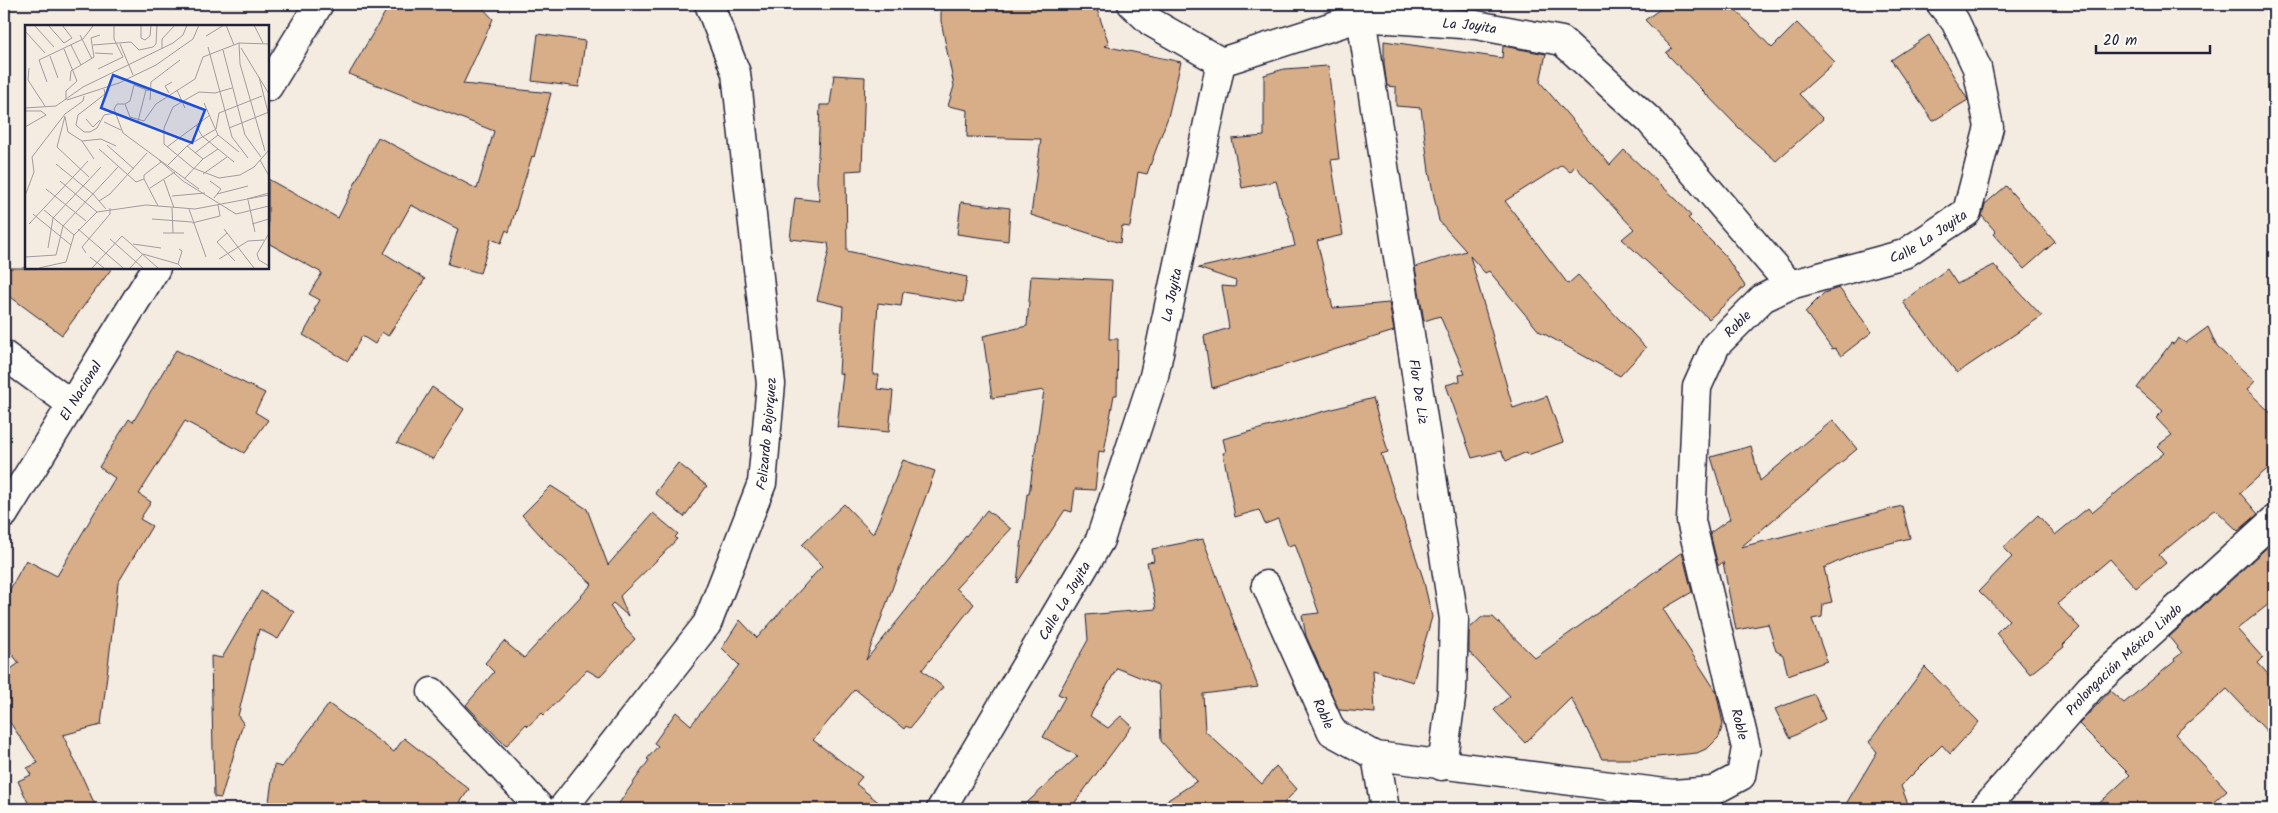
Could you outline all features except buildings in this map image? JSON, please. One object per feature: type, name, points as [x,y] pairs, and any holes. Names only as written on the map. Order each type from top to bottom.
[{"type":"street","points":[[269,86],[319,4]]},
{"type":"street","name":"Felizardo Bojorquez","points":[[562,809],[707,624],[762,483],[771,384],[769,365],[736,73],[709,4]]},
{"type":"street","points":[[1132,4],[1151,22],[1221,62]]},
{"type":"street","name":"Calle La Joyita","points":[[1790,285],[1904,254],[1967,212],[1989,127],[1977,68],[1955,21],[1941,4]]},
{"type":"street","name":"La Joyita","points":[[1154,376],[1221,62],[1361,17],[1476,25],[1562,41],[1649,120],[1790,285]]},
{"type":"street","name":"Flor De Liz","points":[[1361,17],[1454,619],[1452,691],[1442,766]]},
{"type":"street","name":"El Nacional","points":[[4,514],[155,269]]},
{"type":"street","name":"Roble","points":[[1266,585],[1332,732],[1376,756],[1442,766],[1673,794],[1713,791],[1741,776],[1746,748],[1691,521],[1696,387],[1716,345],[1763,298],[1790,285]]},
{"type":"street","points":[[4,355],[72,404]]},
{"type":"street","name":"Calle La Joyita","points":[[941,809],[1100,540],[1154,376]]},
{"type":"street","name":"Prolongación México Lindo","points":[[1984,809],[2090,688],[2274,520]]},
{"type":"street","points":[[432,692],[541,809]]},
{"type":"street","points":[[1376,756],[1385,809]]}]
